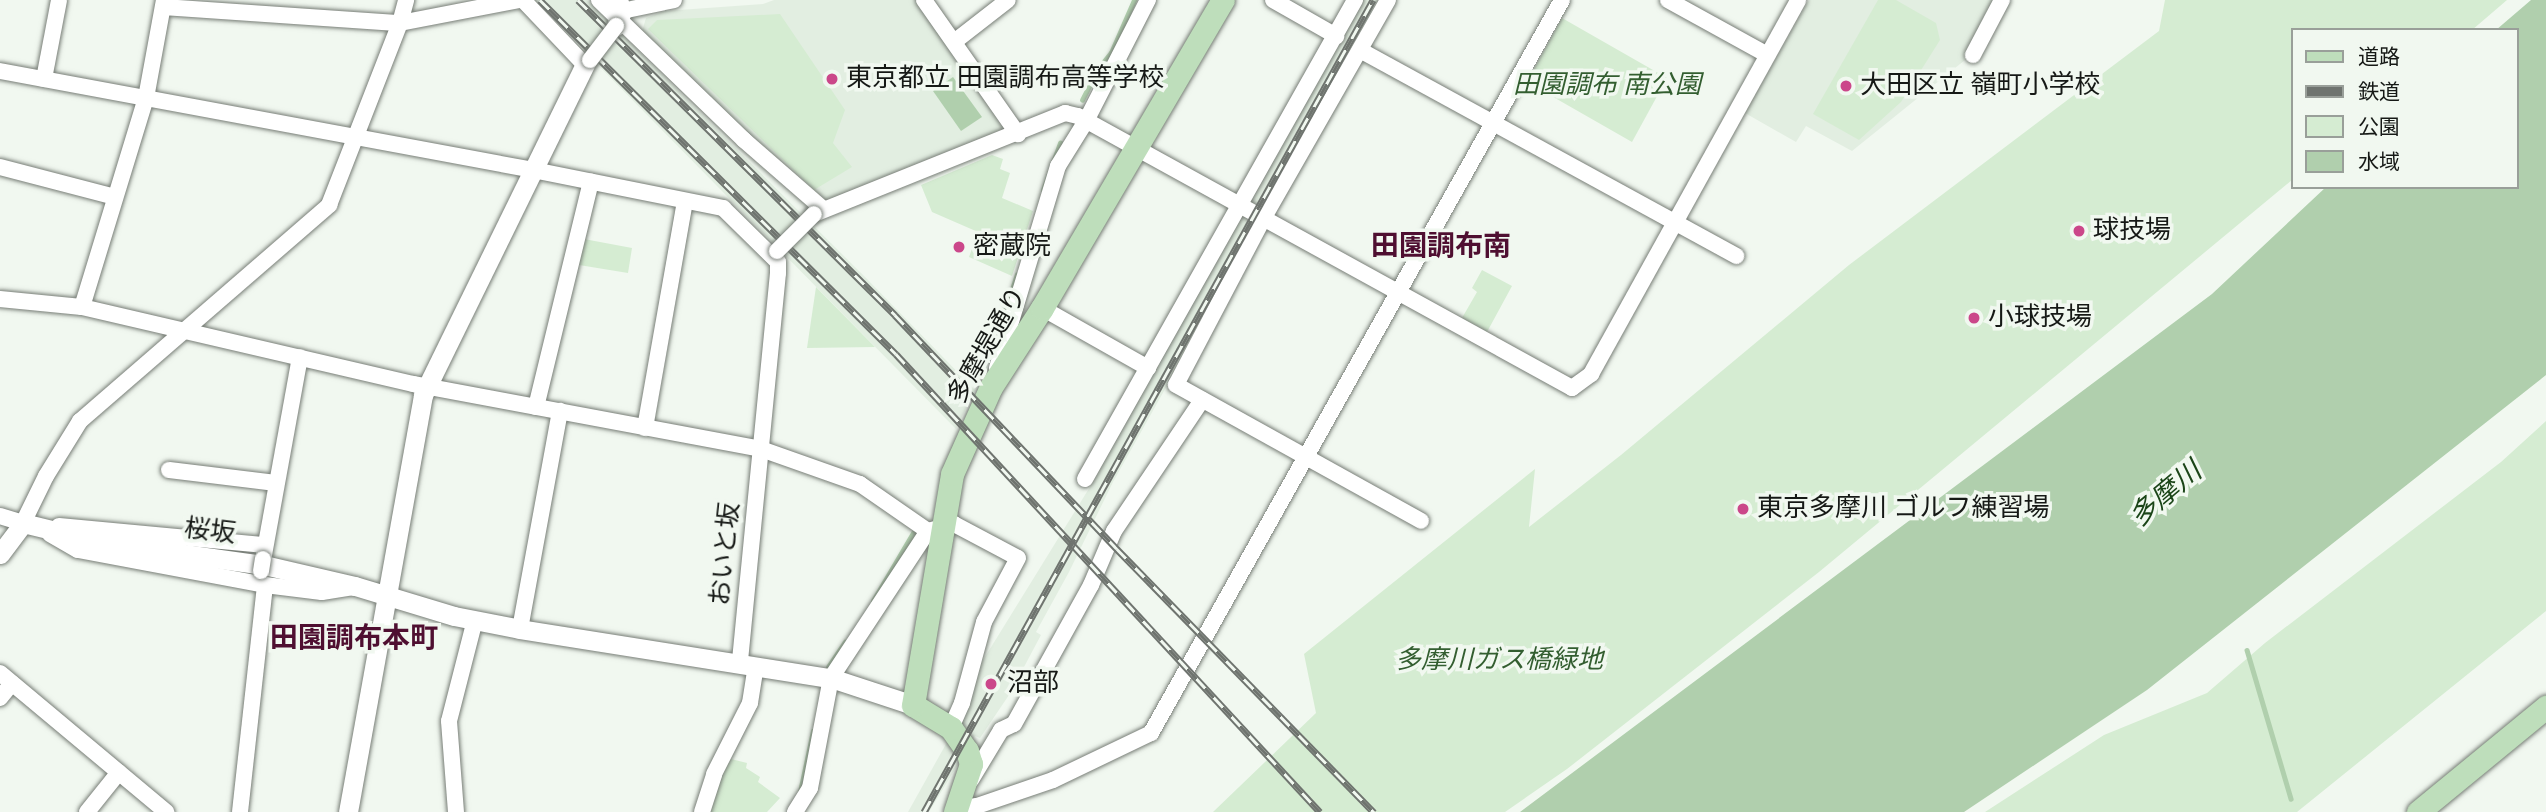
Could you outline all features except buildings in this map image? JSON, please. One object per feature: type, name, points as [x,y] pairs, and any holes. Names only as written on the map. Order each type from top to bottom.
[{"type":"main road","name":"多摩堤通り","points":[[913,705],[936,528],[952,474],[991,387],[1042,308],[1223,0]]},
{"type":"main road","points":[[913,705],[951,728],[967,751],[971,764],[955,811]]},
{"type":"main road","points":[[2418,812],[2546,707]]},
{"type":"street","points":[[44,79],[60,0]]},
{"type":"street","points":[[0,554],[31,526],[46,476],[80,421],[329,205],[400,23],[406,0]]},
{"type":"street","points":[[82,307],[146,99],[164,4],[400,23],[522,0],[587,62]]},
{"type":"street","points":[[599,0],[619,15],[818,212]]},
{"type":"street","points":[[348,812],[426,387],[587,62],[619,15],[674,0]]},
{"type":"street","points":[[924,0],[1018,134]]},
{"type":"street","points":[[954,42],[1008,0]]},
{"type":"street","points":[[991,387],[1058,166],[1086,121],[1148,0]]},
{"type":"street","points":[[1273,0],[1336,36]]},
{"type":"street","points":[[1085,479],[1241,207],[1355,0]]},
{"type":"street","points":[[1388,0],[1263,219],[1176,385],[1421,521]]},
{"type":"street","points":[[955,811],[1053,780],[1151,733],[1300,462],[1307,456],[1562,0]]},
{"type":"street","points":[[1668,0],[1766,54]]},
{"type":"street","points":[[0,71],[723,208],[774,254],[818,212],[1065,113],[1137,148],[1567,387],[1575,386],[1591,374],[1798,0]]},
{"type":"street","points":[[1972,55],[2002,0]]},
{"type":"street","points":[[1360,50],[1736,256]]},
{"type":"street","points":[[0,167],[116,197]]},
{"type":"street","points":[[536,407],[591,181]]},
{"type":"street","points":[[645,428],[685,201]]},
{"type":"street","name":"おいと坂","points":[[702,812],[714,774],[750,703],[748,665],[761,449],[778,299],[778,262],[774,254]]},
{"type":"street","points":[[0,299],[82,307],[426,387],[761,449],[860,484],[936,528]]},
{"type":"street","points":[[1042,308],[1148,368]]},
{"type":"street","points":[[240,812],[264,565],[276,483],[300,358]]},
{"type":"street","points":[[965,781],[972,780],[1001,730],[1014,724],[1091,584],[1114,531],[1202,400]]},
{"type":"street","points":[[520,629],[560,411]]},
{"type":"street","points":[[170,470],[276,483]]},
{"type":"street","points":[[0,516],[31,526],[78,550],[264,565]]},
{"type":"street","points":[[795,812],[810,788],[831,678],[936,528],[954,524],[1018,558],[985,622],[962,703],[951,728]]},
{"type":"street","points":[[31,526],[64,526],[264,565],[322,592],[355,586]]},
{"type":"street","name":"桜坂","points":[[31,526],[157,552],[264,565],[355,586],[475,620],[520,629],[831,678],[913,705]]},
{"type":"street","points":[[456,812],[449,721],[475,620]]},
{"type":"street","points":[[0,698],[6,678],[166,812]]},
{"type":"street","points":[[87,812],[119,772]]},
{"type":"shaded area","points":[[534,0],[587,0],[867,279],[975,390],[956,429]]},
{"type":"shaded area","name":"東京都立 田園調布高等学校","points":[[774,0],[917,0],[1007,131],[823,203],[641,35],[646,18],[665,11],[763,4]]},
{"type":"shaded area","points":[[1357,0],[1383,0],[1113,482],[1036,632],[1041,635],[1009,695],[980,738],[975,736],[929,812],[908,812],[965,710],[972,678],[1093,482]]},
{"type":"shaded area","name":"大田区立 嶺町小学校","points":[[1809,0],[1995,0],[1965,60],[1852,151],[1806,126],[1796,142],[1745,113]]},
{"type":"green space","points":[[1878,0],[1896,0],[1936,23],[1940,40],[1901,102],[1859,140],[1813,114]]},
{"type":"green space","name":"多摩川ガス橋緑地","points":[[2165,0],[2507,0],[2474,28],[2290,28],[2290,182],[1819,572],[1567,769],[1505,812],[1213,812],[1316,713],[1304,654],[1535,469],[1529,527],[1621,455],[1849,265],[2159,31]]},
{"type":"green space","points":[[780,14],[845,110],[833,143],[852,167],[814,190],[648,29],[657,20]]},
{"type":"green space","name":"田園調布 南公園","points":[[1562,18],[1667,78],[1632,142],[1527,82]]},
{"type":"green space","points":[[992,155],[1003,159],[1000,169],[1010,173],[1002,198],[1033,211],[1012,276],[969,257],[978,232],[932,212],[921,185]]},
{"type":"green space","points":[[584,239],[632,248],[628,273],[579,265]]},
{"type":"green space","points":[[1482,270],[1512,286],[1487,332],[1462,318],[1477,292],[1472,288]]},
{"type":"green space","points":[[816,287],[875,347],[807,348]]},
{"type":"green space","points":[[2546,421],[2546,611],[2297,812],[1985,812],[2104,735],[2207,693],[2265,643],[2501,462]]},
{"type":"green space","points":[[727,758],[747,763],[746,768],[760,777],[758,782],[780,798],[767,812],[711,812],[718,780]]},
{"type":"water","name":"多摩川","points":[[2531,0],[2546,0],[2546,375],[2147,690],[1964,812],[1520,812],[2212,294],[2324,189],[2518,189],[2518,28],[2498,28]]},
{"type":"water","points":[[953,77],[982,117],[961,131],[933,91]]},
{"type":"waterway","points":[[1082,100],[1097,70],[1111,53],[1134,0]]},
{"type":"waterway","points":[[1043,190],[1060,143]]},
{"type":"waterway","points":[[1005,311],[1017,275]]},
{"type":"waterway","points":[[995,349],[1001,327]]},
{"type":"waterway","points":[[873,601],[913,533]]},
{"type":"waterway","points":[[828,667],[845,642]]},
{"type":"waterway","points":[[2247,650],[2291,799]]},
{"type":"waterway","points":[[800,792],[813,731]]},
{"type":"railway","points":[[540,0],[896,354],[1320,812]]},
{"type":"railway","points":[[578,0],[895,315],[1117,549],[1374,812]]},
{"type":"railway","points":[[924,812],[1373,0]]},
{"type":"place","name":"東京都立 田園調布高等学校","points":[[832,79]]},
{"type":"place","name":"大田区立 嶺町小学校","points":[[1846,86]]},
{"type":"place","name":"球技場","points":[[2079,231]]},
{"type":"place","name":"密蔵院","points":[[959,247]]},
{"type":"place","name":"小球技場","points":[[1974,318]]},
{"type":"place","name":"東京多摩川 ゴルフ練習場","points":[[1743,509]]},
{"type":"place","name":"沼部","points":[[991,684]]},
{"type":"district","name":"田園調布南","points":[[1441,247]]},
{"type":"district","name":"田園調布本町","points":[[354,639]]}]
